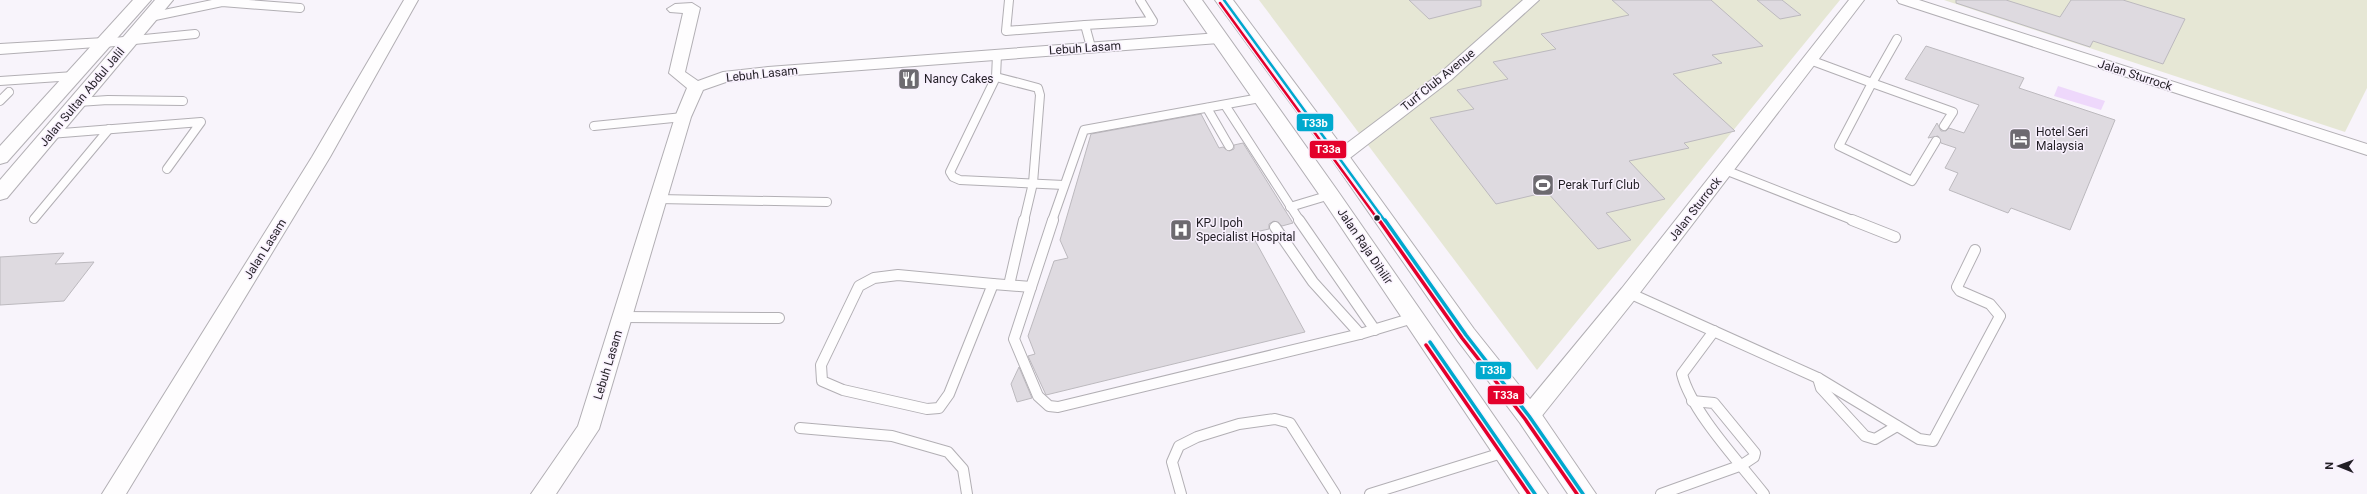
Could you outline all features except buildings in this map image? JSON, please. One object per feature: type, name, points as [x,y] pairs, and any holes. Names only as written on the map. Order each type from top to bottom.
[{"type":"main road","name":"Jalan Sultan Abdul Jalil","points":[[4,149],[74,76],[142,0]]},
{"type":"main road","name":"Jalan Sultan Abdul Jalil","points":[[0,193],[164,0]]},
{"type":"main road","name":"Jalan Raja Dihilir","points":[[1193,0],[1260,98],[1330,195],[1535,494]]},
{"type":"main road","points":[[1224,0],[1370,198],[1466,335],[1529,416],[1583,494]]},
{"type":"main road","points":[[1370,198],[1416,292],[1413,318]]},
{"type":"street","name":"Jalan Lasam","points":[[114,494],[321,157],[410,0]]},
{"type":"street","name":"Turf Club Avenue","points":[[1340,157],[1445,77],[1532,0]]},
{"type":"street","name":"Jalan Sturrock","points":[[1529,416],[1629,293],[1857,0]]},
{"type":"street","name":"Jalan Sturrock","points":[[1904,0],[2367,150]]},
{"type":"street","points":[[675,9],[692,8],[677,73],[696,87]]},
{"type":"street","name":"Lebuh Lasam","points":[[543,494],[588,429],[683,117],[696,87],[723,77],[753,74],[1219,38]]},
{"type":"street","points":[[0,49],[104,43]]},
{"type":"lane","points":[[1009,0],[1006,31],[1153,21],[1140,0]]},
{"type":"lane","points":[[150,17],[208,3],[222,2],[300,8]]},
{"type":"lane","points":[[1085,25],[1091,48]]},
{"type":"lane","points":[[104,43],[195,34]]},
{"type":"lane","points":[[1897,40],[1872,83],[1839,146],[1912,181],[1936,141]]},
{"type":"lane","points":[[997,55],[996,77],[950,172],[952,177],[960,180],[1064,185]]},
{"type":"lane","points":[[1810,60],[1953,112],[1944,126]]},
{"type":"lane","points":[[0,81],[74,76]]},
{"type":"lane","points":[[996,77],[1038,88],[1040,95],[1033,184],[1009,285]]},
{"type":"lane","points":[[0,101],[9,92]]},
{"type":"lane","points":[[1260,98],[1084,130],[1064,185],[1014,339],[1038,396],[1049,406],[1058,407],[1360,334],[1413,318]]},
{"type":"lane","points":[[78,102],[183,101]]},
{"type":"lane","points":[[1225,105],[1290,207],[1375,330]]},
{"type":"lane","points":[[1207,108],[1229,146]]},
{"type":"lane","points":[[594,126],[683,117]]},
{"type":"lane","points":[[50,134],[201,122],[167,170]]},
{"type":"lane","points":[[34,219],[109,129]]},
{"type":"lane","points":[[1725,170],[1895,237]]},
{"type":"lane","points":[[1290,207],[1330,195]]},
{"type":"lane","points":[[658,199],[827,202]]},
{"type":"lane","points":[[1275,227],[1314,282],[1360,334]]},
{"type":"lane","points":[[1629,293],[1818,378],[1919,439],[1933,441],[2000,316],[1999,311],[1994,307],[1960,291],[1957,286],[1975,250]]},
{"type":"lane","points":[[993,283],[949,394],[939,408],[927,409],[843,390],[822,381],[821,365],[859,286],[874,278],[898,276],[993,283],[1031,287]]},
{"type":"lane","points":[[623,317],[779,318]]},
{"type":"lane","points":[[1714,331],[1682,374],[1692,401],[1764,494]]},
{"type":"lane","points":[[1818,378],[1821,388],[1865,436],[1875,439],[1897,426]]},
{"type":"lane","points":[[1661,494],[1742,465],[1754,457],[1755,453],[1714,403],[1707,401],[1692,401]]},
{"type":"lane","points":[[1181,494],[1172,462],[1179,446],[1197,437],[1240,424],[1275,419],[1290,423],[1335,494]]},
{"type":"lane","points":[[800,428],[892,436],[948,452],[963,469],[967,494]]},
{"type":"lane","points":[[1370,494],[1506,451]]},
{"type":"green space","name":"Perak Turf Club","points":[[1259,0],[1840,0],[1537,370]]},
{"type":"green space","points":[[1944,0],[2367,0],[2367,88],[2345,132]]},
{"type":"shaded area","points":[[2058,86],[2105,101],[2101,110],[2054,96]]},
{"type":"transit line","name":"T33b","points":[[1224,0],[1340,157],[1466,335],[1529,416],[1583,494]]},
{"type":"transit line","name":"T33a","points":[[1220,3],[1336,160],[1462,338],[1525,419],[1577,494]]},
{"type":"transit line","name":"T33b","points":[[1430,342],[1535,494]]},
{"type":"transit line","name":"T33a","points":[[1426,345],[1529,494]]},
{"type":"place","name":"Nancy Cakes","points":[[909,79]]},
{"type":"place","name":"Hotel Seri Malaysia","points":[[2020,139]]},
{"type":"place","name":"Perak Turf Club","points":[[1543,185]]},
{"type":"place","name":"KPJ Ipoh Specialist Hospital","points":[[1181,230]]}]
